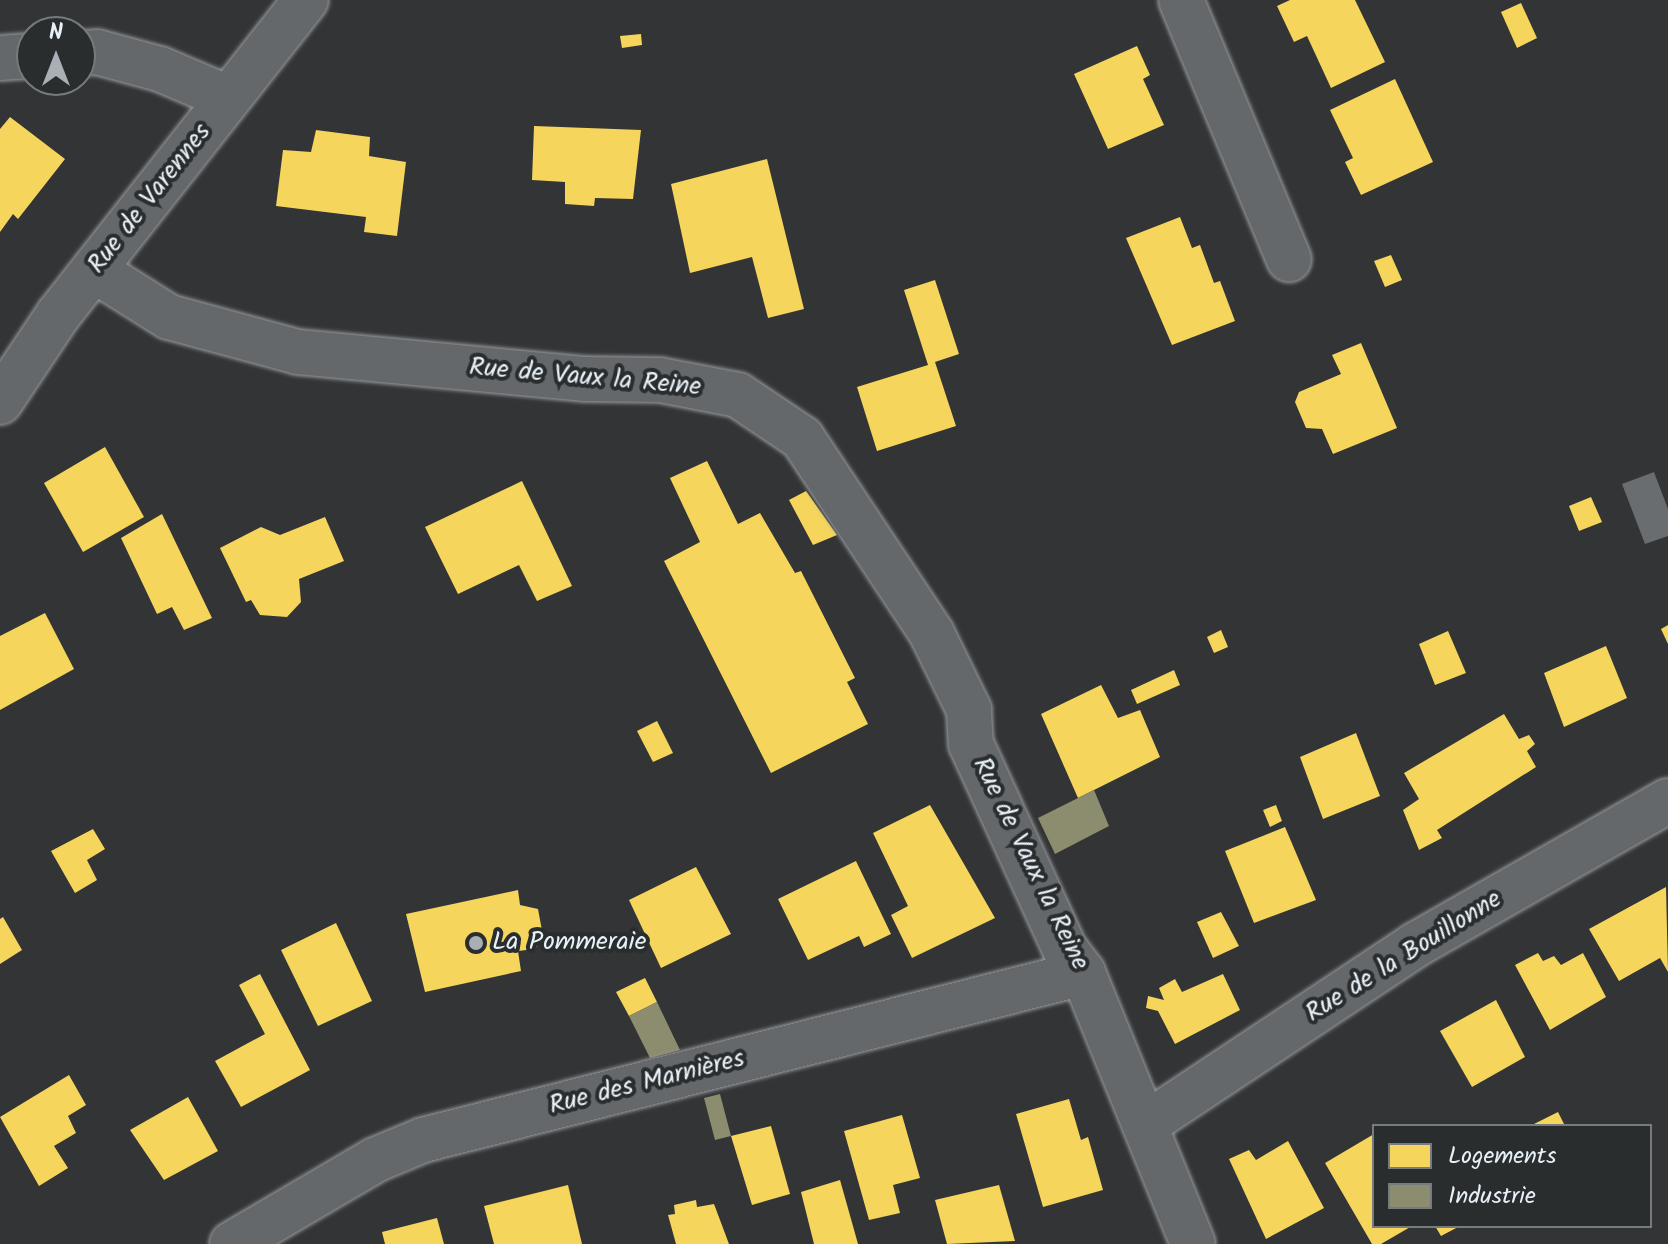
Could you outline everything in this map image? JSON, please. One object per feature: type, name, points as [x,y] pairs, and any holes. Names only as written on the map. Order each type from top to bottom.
[{"type":"street","name":"Rue de Varennes","points":[[0,402],[94,270],[306,0]]},
{"type":"street","points":[[1181,0],[1289,259]]},
{"type":"street","points":[[96,52],[160,69],[228,98]]},
{"type":"street","name":"Rue de Vaux la Reine","points":[[94,270],[169,317],[298,352],[586,379],[660,380],[738,395],[802,438],[932,634],[969,710],[971,744],[1065,949],[1083,973],[1193,1244]]},
{"type":"street","name":"Rue de la Bouillonne","points":[[1146,1124],[1417,944],[1668,801]]},
{"type":"street","name":"Rue des Marnières","points":[[232,1244],[375,1160],[423,1140],[1083,973]]},
{"type":"shaded area","points":[[1654,472],[1668,509],[1668,536],[1645,544],[1622,484]]},
{"type":"building: Logements","points":[[1290,0],[1355,0],[1385,62],[1331,88],[1307,36],[1294,42],[1277,6]]},
{"type":"building: Logements","points":[[1521,3],[1537,38],[1517,48],[1501,12]]},
{"type":"building: Logements","points":[[641,34],[642,45],[622,48],[620,36]]},
{"type":"building: Logements","points":[[1137,46],[1150,75],[1143,79],[1164,125],[1108,149],[1074,74]]},
{"type":"building: Logements","points":[[1395,79],[1433,162],[1361,195],[1345,162],[1353,158],[1330,110]]},
{"type":"building: Logements","points":[[10,117],[65,159],[18,219],[13,214],[0,232],[0,129]]},
{"type":"building: Logements","points":[[534,126],[641,130],[633,199],[595,198],[594,206],[565,204],[565,182],[532,180]]},
{"type":"building: Logements","points":[[316,130],[370,137],[369,156],[406,162],[397,236],[364,232],[366,217],[276,206],[283,150],[311,152]]},
{"type":"building: Logements","points":[[767,159],[804,309],[768,318],[752,257],[690,273],[671,184]]},
{"type":"building: Logements","points":[[1180,217],[1192,248],[1200,245],[1214,283],[1220,281],[1235,321],[1172,345],[1126,238]]},
{"type":"building: Logements","points":[[1391,255],[1402,280],[1385,287],[1374,261]]},
{"type":"building: Logements","points":[[935,280],[959,354],[935,362],[956,426],[877,451],[857,387],[928,365],[904,290]]},
{"type":"building: Logements","points":[[1361,343],[1397,428],[1333,454],[1322,429],[1306,428],[1295,402],[1299,392],[1341,374],[1332,355]]},
{"type":"building: Logements","points":[[105,447],[144,517],[83,552],[44,483]]},
{"type":"building: Logements","points":[[707,461],[738,524],[760,513],[795,573],[801,571],[855,678],[847,682],[868,724],[771,773],[664,561],[700,542],[670,478]]},
{"type":"building: Logements","points":[[522,481],[572,586],[537,601],[519,565],[458,594],[425,527]]},
{"type":"building: Logements","points":[[806,491],[837,535],[813,545],[789,500]]},
{"type":"building: Logements","points":[[1591,497],[1602,522],[1579,531],[1569,506]]},
{"type":"building: Logements","points":[[162,514],[212,618],[184,630],[172,607],[157,614],[121,538]]},
{"type":"building: Logements","points":[[325,517],[344,561],[299,579],[301,602],[287,617],[260,615],[251,600],[246,602],[220,548],[261,527],[280,535]]},
{"type":"building: Logements","points":[[45,613],[74,669],[0,710],[0,636]]},
{"type":"building: Logements","points":[[1668,625],[1668,644],[1661,629]]},
{"type":"building: Logements","points":[[1221,630],[1228,647],[1214,653],[1207,637]]},
{"type":"building: Logements","points":[[1448,631],[1466,673],[1435,685],[1419,644]]},
{"type":"building: Logements","points":[[1606,646],[1627,698],[1564,727],[1544,673]]},
{"type":"building: Logements","points":[[1174,670],[1180,685],[1137,704],[1131,690]]},
{"type":"building: Logements","points":[[1101,685],[1118,718],[1140,710],[1160,757],[1078,798],[1041,714]]},
{"type":"building: Logements","points":[[1504,714],[1519,739],[1529,735],[1535,744],[1527,751],[1536,767],[1437,830],[1442,838],[1419,850],[1403,810],[1419,799],[1404,773]]},
{"type":"building: Logements","points":[[657,721],[673,753],[653,762],[637,731]]},
{"type":"building: Logements","points":[[1356,733],[1380,796],[1323,819],[1300,757]]},
{"type":"building: Logements","points":[[930,805],[995,918],[912,958],[891,915],[908,906],[873,833]]},
{"type":"building: Logements","points":[[1276,805],[1282,821],[1270,827],[1263,810]]},
{"type":"building: Logements","points":[[1285,827],[1316,900],[1254,923],[1225,851]]},
{"type":"building: Logements","points":[[93,829],[105,849],[87,860],[97,880],[75,893],[51,851]]},
{"type":"building: Logements","points":[[856,861],[891,934],[864,947],[859,936],[808,960],[778,899]]},
{"type":"building: Logements","points":[[696,867],[731,934],[661,968],[629,900]]},
{"type":"building: Logements","points":[[1666,887],[1668,972],[1660,958],[1619,981],[1589,929]]},
{"type":"building: Logements","name":"La Pommeraie","points":[[518,890],[520,905],[538,909],[543,936],[535,949],[518,951],[521,971],[425,992],[406,914]]},
{"type":"building: Logements","points":[[1221,912],[1239,946],[1213,958],[1197,922]]},
{"type":"building: Logements","points":[[3,917],[22,950],[0,964],[0,919]]},
{"type":"building: Logements","points":[[336,923],[372,1001],[318,1026],[281,950]]},
{"type":"building: Logements","points":[[1538,953],[1543,961],[1554,956],[1561,965],[1583,953],[1606,997],[1550,1030],[1515,965]]},
{"type":"building: Logements","points":[[260,974],[310,1070],[241,1107],[215,1061],[265,1034],[239,985]]},
{"type":"building: Logements","points":[[1223,974],[1240,1010],[1175,1044],[1158,1011],[1146,1008],[1148,996],[1164,1000],[1159,988],[1175,979],[1182,992]]},
{"type":"building: Logements","points":[[645,978],[657,1002],[629,1016],[616,992]]},
{"type":"building: Logements","points":[[1496,1000],[1525,1057],[1472,1087],[1440,1031]]},
{"type":"building: Logements","points":[[69,1075],[86,1105],[68,1116],[76,1133],[54,1146],[68,1168],[39,1186],[0,1117]]},
{"type":"building: Logements","points":[[188,1097],[218,1151],[164,1180],[130,1130]]},
{"type":"building: Logements","points":[[1069,1099],[1081,1140],[1088,1137],[1103,1190],[1043,1207],[1016,1114]]},
{"type":"building: Logements","points":[[1558,1112],[1564,1124],[1534,1124]]},
{"type":"building: Logements","points":[[902,1115],[920,1178],[893,1185],[900,1213],[869,1220],[844,1131]]},
{"type":"building: Logements","points":[[771,1126],[790,1194],[752,1205],[731,1136]]},
{"type":"building: Logements","points":[[1372,1135],[1372,1228],[1409,1228],[1381,1244],[1372,1244],[1325,1163]]},
{"type":"building: Logements","points":[[1288,1141],[1324,1208],[1266,1239],[1229,1159],[1249,1150],[1256,1160]]},
{"type":"building: Logements","points":[[840,1180],[858,1244],[814,1244],[801,1192]]},
{"type":"building: Logements","points":[[568,1185],[582,1244],[494,1244],[484,1206]]},
{"type":"building: Logements","points":[[999,1185],[1015,1241],[947,1244],[935,1200]]},
{"type":"building: Logements","points":[[696,1200],[697,1207],[714,1204],[729,1244],[676,1244],[668,1215],[675,1214],[674,1205]]},
{"type":"building: Logements","points":[[437,1218],[444,1244],[385,1244],[382,1232]]},
{"type":"building: Logements","points":[[1436,1228],[1456,1228],[1441,1236]]},
{"type":"building: Industrie","points":[[1094,790],[1109,826],[1055,854],[1038,818]]},
{"type":"building: Industrie","points":[[657,1002],[680,1050],[650,1058],[629,1016]]},
{"type":"building: Industrie","points":[[720,1094],[731,1136],[715,1140],[704,1098]]},
{"type":"place","name":"La Pommeraie","points":[[476,943]]}]
